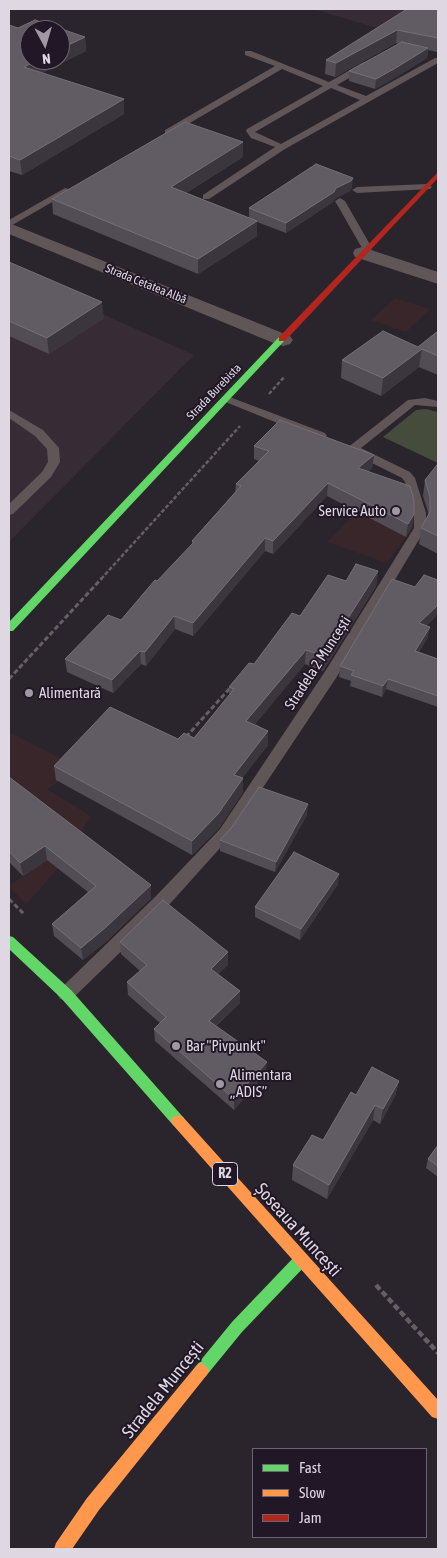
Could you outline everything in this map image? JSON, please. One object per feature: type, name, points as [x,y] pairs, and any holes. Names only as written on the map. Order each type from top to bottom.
[{"type":"main road","name":"Strada Burebista","points":[[9,628],[438,174]]},
{"type":"main road","name":"Șoseaua Muncești","points":[[11,948],[66,994],[300,1260],[438,1411]]},
{"type":"main road","name":"Stradela Muncești","points":[[62,1549],[93,1504],[237,1327],[300,1260]]},
{"type":"street","name":"Strada Cetatea Albă","points":[[9,226],[283,340]]},
{"type":"street","points":[[365,250],[438,278]]},
{"type":"lane","points":[[248,53],[365,99]]},
{"type":"lane","points":[[206,196],[282,147],[435,57]]},
{"type":"lane","points":[[282,147],[254,136],[250,131],[380,58]]},
{"type":"lane","points":[[160,137],[280,67]]},
{"type":"lane","points":[[357,190],[426,186]]},
{"type":"lane","points":[[9,226],[74,187]]},
{"type":"lane","points":[[340,201],[365,250]]},
{"type":"lane","name":"Stradela 2 Muncești","points":[[66,994],[162,901],[225,833],[331,674],[420,528],[420,513],[411,481],[406,475],[344,445],[227,399]]},
{"type":"lane","points":[[344,445],[412,402],[426,400],[438,404]]},
{"type":"lane","points":[[9,413],[39,433],[53,448],[54,462],[47,474],[9,511]]},
{"type":"path","points":[[9,679],[286,374]]},
{"type":"path","points":[[184,739],[232,686]]},
{"type":"shaded area","points":[[313,9],[438,9],[438,46]]},
{"type":"shaded area","points":[[9,272],[194,355],[9,542]]},
{"type":"shaded area","points":[[395,298],[430,309],[406,332],[371,320]]},
{"type":"shaded area","points":[[377,495],[416,516],[406,537],[387,563],[327,542],[357,511]]},
{"type":"shaded area","points":[[9,732],[80,768],[47,789],[91,816],[64,861],[26,905],[9,886],[23,876],[9,862]]},
{"type":"green space","points":[[426,409],[438,412],[438,463],[383,437],[416,410]]},
{"type":"building","points":[[407,9],[438,9],[438,38],[397,30],[336,63],[326,60]]},
{"type":"building","points":[[9,25],[20,27],[20,70],[33,70],[124,99],[20,160],[9,156]]},
{"type":"building","points":[[70,32],[85,37],[70,44]]},
{"type":"building","points":[[402,42],[428,48],[376,79],[349,71]]},
{"type":"building","points":[[185,122],[243,142],[171,187],[257,221],[198,259],[52,199]]},
{"type":"building","points":[[316,164],[353,178],[286,223],[249,208]]},
{"type":"building","points":[[9,262],[102,302],[47,338],[9,321]]},
{"type":"building","points":[[383,331],[418,347],[438,331],[438,356],[422,349],[383,378],[342,360]]},
{"type":"building","points":[[280,420],[374,455],[358,468],[410,486],[414,500],[414,514],[408,524],[328,483],[273,541],[265,538],[193,623],[174,616],[145,652],[140,651],[112,680],[65,659],[108,615],[121,620],[155,580],[157,581],[194,542],[192,541],[241,486],[236,484],[269,451],[254,446]]},
{"type":"building","points":[[437,465],[438,536],[421,528],[430,512],[430,497],[425,480]]},
{"type":"building","points":[[356,564],[378,571],[324,656],[306,650],[246,721],[268,731],[234,775],[243,778],[218,814],[192,841],[54,766],[110,707],[178,739],[184,733],[194,738],[234,689],[229,687],[249,663],[254,664],[292,613],[300,616],[328,575],[346,581]]},
{"type":"building","points":[[424,575],[438,580],[438,605],[419,623],[430,627],[415,651],[438,659],[438,696],[388,679],[383,686],[351,675],[354,671],[340,666],[392,579],[415,587]]},
{"type":"building","points":[[9,777],[151,885],[81,948],[52,924],[96,886],[45,846],[20,863],[9,851]]},
{"type":"building","points":[[259,787],[308,804],[276,862],[220,840],[232,827]]},
{"type":"building","points":[[294,852],[339,874],[301,929],[255,907]]},
{"type":"building","points":[[163,900],[228,952],[211,969],[240,991],[209,1021],[267,1062],[234,1099],[154,1029],[166,1017],[127,982],[147,965],[120,942]]},
{"type":"building","points":[[372,1067],[399,1081],[383,1109],[375,1105],[329,1185],[293,1165],[312,1135],[323,1140],[351,1092],[356,1095]]},
{"type":"building","points":[[438,1145],[438,1166],[428,1159]]},
{"type":"traffic: fast","points":[[9,628],[282,339]]},
{"type":"traffic: fast","points":[[9,941],[66,994],[178,1121]]},
{"type":"traffic: fast","points":[[201,1371],[237,1327],[301,1260]]},
{"type":"traffic: slow","points":[[178,1121],[438,1411]]},
{"type":"traffic: slow","points":[[62,1549],[93,1504],[201,1371]]},
{"type":"traffic: jam","points":[[282,339],[438,174]]},
{"type":"place","name":"Service Auto","points":[[396,511]]},
{"type":"place","name":"Alimentară","points":[[29,693]]},
{"type":"place","name":"Bar \"Pivpunkt\"","points":[[176,1046]]},
{"type":"place","name":"Alimentara „ADIS”","points":[[220,1084]]}]
